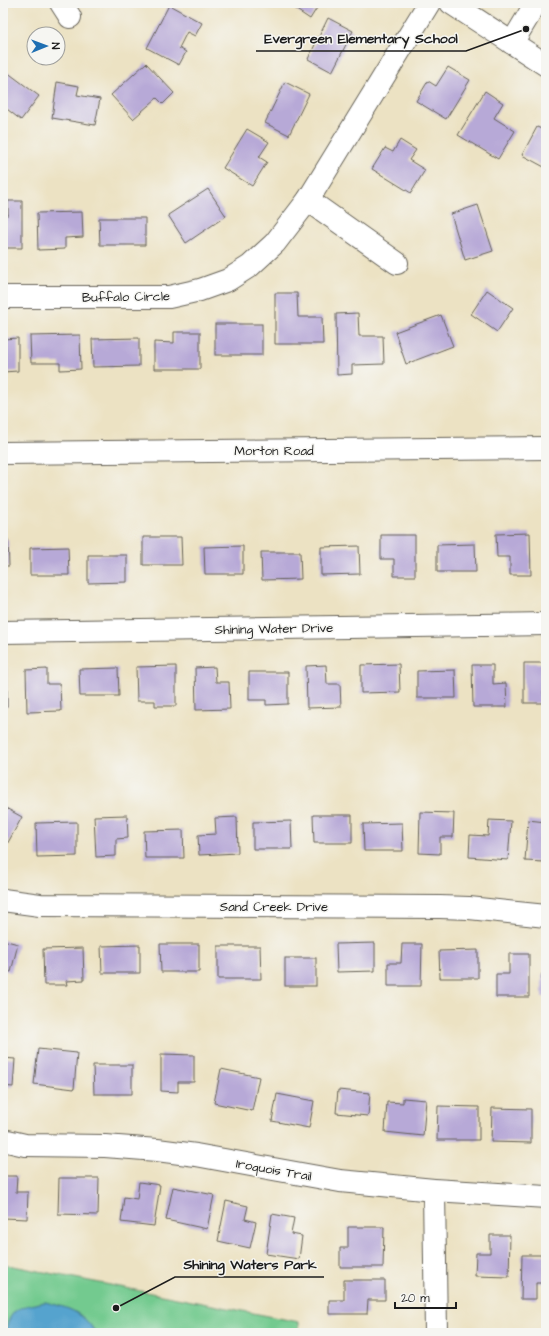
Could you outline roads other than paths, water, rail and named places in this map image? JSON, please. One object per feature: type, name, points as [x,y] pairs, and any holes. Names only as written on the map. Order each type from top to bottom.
[{"type":"street","name":"Buffalo Circle","points":[[3,298],[169,297],[200,290],[228,280],[250,266],[276,242],[308,200],[428,3]]},
{"type":"street","points":[[451,3],[546,65]]},
{"type":"street","points":[[512,43],[536,3]]},
{"type":"street","points":[[308,200],[397,263]]},
{"type":"street","name":"Morton Road","points":[[3,453],[546,448]]},
{"type":"street","name":"Shining Water Drive","points":[[3,632],[546,624]]},
{"type":"street","name":"Sand Creek Drive","points":[[3,900],[40,905],[468,908],[546,916]]},
{"type":"street","name":"Iroquois Trail","points":[[3,1140],[25,1145],[105,1146],[196,1154],[340,1180],[434,1190],[546,1197]]},
{"type":"street","points":[[434,1190],[436,1333]]},
{"type":"water","points":[[45,1302],[61,1306],[80,1315],[96,1333],[5,1333],[10,1317],[18,1309]]},
{"type":"place","name":"Evergreen Elementary School","points":[[526,29]]},
{"type":"place","name":"Shining Waters Park","points":[[116,1308]]}]
